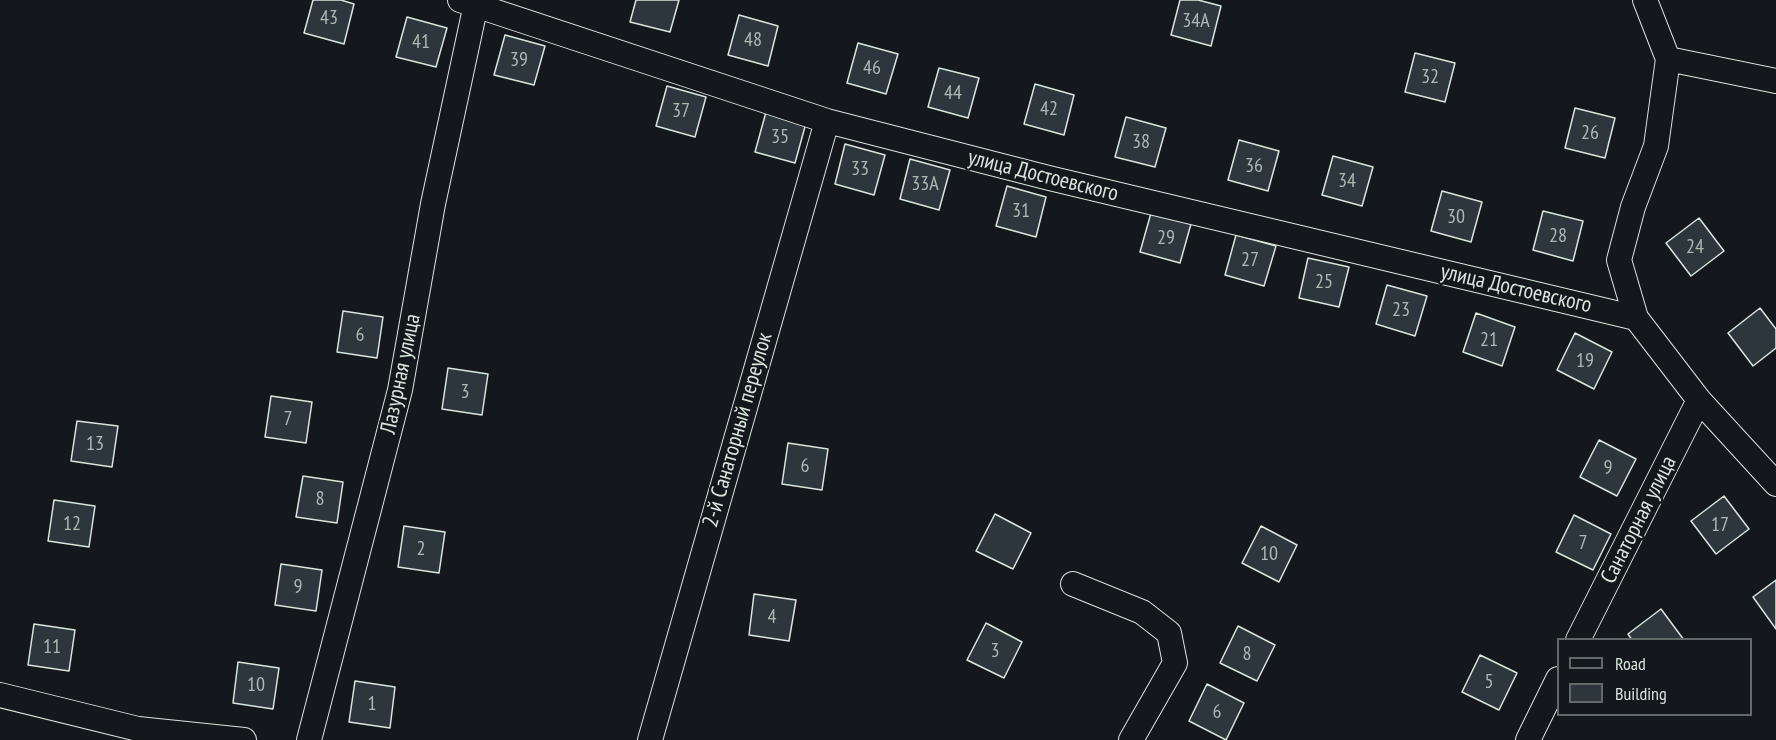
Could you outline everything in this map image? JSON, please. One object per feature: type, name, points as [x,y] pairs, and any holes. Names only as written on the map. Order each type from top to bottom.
[{"type":"street","name":"улица Достоевского","points":[[1645,0],[1668,59],[1656,146],[1633,207],[1619,260],[1636,318],[1699,400],[1776,484]]},
{"type":"street","name":"улица Достоевского","points":[[468,2],[827,121],[1061,181],[1636,318]]},
{"type":"street","name":"Лазурная улица","points":[[309,740],[400,390],[468,2]]},
{"type":"street","points":[[1668,59],[1776,81]]},
{"type":"street","name":"2-й Санаторный переулок","points":[[650,740],[827,121]]},
{"type":"street","name":"Санаторная улица","points":[[1579,638],[1699,400]]},
{"type":"street","points":[[1073,584],[1142,612],[1169,633],[1175,663],[1131,740]]},
{"type":"street","points":[[1528,740],[1557,681]]},
{"type":"street","points":[[0,695],[137,735],[244,740]]},
{"type":"building","points":[[313,0],[341,0],[354,4],[344,44],[304,33]]},
{"type":"building","points":[[636,0],[679,0],[670,32],[630,22]]},
{"type":"building","points":[[1180,0],[1198,0],[1221,6],[1211,46],[1171,35]]},
{"type":"building","points":[[739,15],[778,26],[768,66],[728,55]]},
{"type":"building","points":[[407,17],[447,28],[436,67],[396,57]]},
{"type":"building","points":[[505,35],[545,46],[534,85],[494,75]]},
{"type":"building","points":[[858,43],[898,54],[886,94],[847,83]]},
{"type":"building","points":[[1415,53],[1455,63],[1445,102],[1405,92]]},
{"type":"building","points":[[939,68],[979,78],[968,118],[928,107]]},
{"type":"building","points":[[1035,84],[1074,95],[1064,135],[1024,124]]},
{"type":"building","points":[[667,86],[706,97],[695,137],[656,126]]},
{"type":"building","points":[[1575,108],[1615,118],[1605,158],[1565,148]]},
{"type":"building","points":[[766,112],[806,123],[795,163],[755,152]]},
{"type":"building","points":[[1126,117],[1166,128],[1155,167],[1115,157]]},
{"type":"building","points":[[1239,140],[1279,151],[1268,191],[1228,180]]},
{"type":"building","points":[[845,144],[885,155],[874,195],[835,184]]},
{"type":"building","points":[[1333,156],[1373,167],[1362,206],[1322,195]]},
{"type":"building","points":[[910,159],[950,170],[939,210],[900,199]]},
{"type":"building","points":[[1007,186],[1046,197],[1036,237],[996,226]]},
{"type":"building","points":[[1442,191],[1482,202],[1471,242],[1431,231]]},
{"type":"building","points":[[1543,211],[1583,221],[1573,261],[1533,250]]},
{"type":"building","points":[[1151,213],[1191,224],[1180,263],[1140,252]]},
{"type":"building","points":[[1699,218],[1724,251],[1691,276],[1666,243]]},
{"type":"building","points":[[1236,235],[1276,246],[1264,286],[1225,275]]},
{"type":"building","points":[[1308,258],[1349,267],[1339,307],[1299,298]]},
{"type":"building","points":[[1387,285],[1427,296],[1415,336],[1376,324]]},
{"type":"building","points":[[1760,308],[1776,329],[1776,348],[1753,366],[1728,333]]},
{"type":"building","points":[[343,311],[383,317],[377,358],[337,352]]},
{"type":"building","points":[[1476,313],[1515,327],[1502,366],[1463,352]]},
{"type":"building","points":[[1575,333],[1612,352],[1594,389],[1557,370]]},
{"type":"building","points":[[448,368],[488,374],[482,415],[442,409]]},
{"type":"building","points":[[271,396],[312,402],[306,443],[265,437]]},
{"type":"building","points":[[77,421],[118,426],[112,467],[71,461]]},
{"type":"building","points":[[1599,440],[1636,459],[1617,496],[1580,477]]},
{"type":"building","points":[[788,443],[828,449],[822,490],[782,484]]},
{"type":"building","points":[[303,476],[343,482],[337,523],[296,517]]},
{"type":"building","points":[[1724,496],[1749,529],[1716,554],[1691,521]]},
{"type":"building","points":[[54,500],[95,506],[89,547],[48,541]]},
{"type":"building","points":[[995,514],[1031,533],[1013,569],[976,551]]},
{"type":"building","points":[[1574,515],[1611,534],[1593,570],[1556,552]]},
{"type":"building","points":[[404,526],[445,532],[439,573],[398,567]]},
{"type":"building","points":[[1261,526],[1297,545],[1279,582],[1242,563]]},
{"type":"building","points":[[281,564],[322,570],[316,611],[275,605]]},
{"type":"building","points":[[1776,580],[1776,629],[1753,597]]},
{"type":"building","points":[[754,594],[796,600],[789,641],[749,635]]},
{"type":"building","points":[[1661,609],[1683,638],[1631,638],[1628,634]]},
{"type":"building","points":[[986,623],[1022,642],[1004,678],[967,660]]},
{"type":"building","points":[[34,624],[75,630],[69,671],[28,665]]},
{"type":"building","points":[[1238,626],[1275,645],[1257,681],[1220,663]]},
{"type":"building","points":[[1480,655],[1517,673],[1499,710],[1462,692]]},
{"type":"building","points":[[238,662],[279,668],[273,709],[233,703]]},
{"type":"building","points":[[355,681],[395,687],[390,728],[349,722]]},
{"type":"building","points":[[1207,684],[1244,703],[1226,740],[1189,721]]}]
